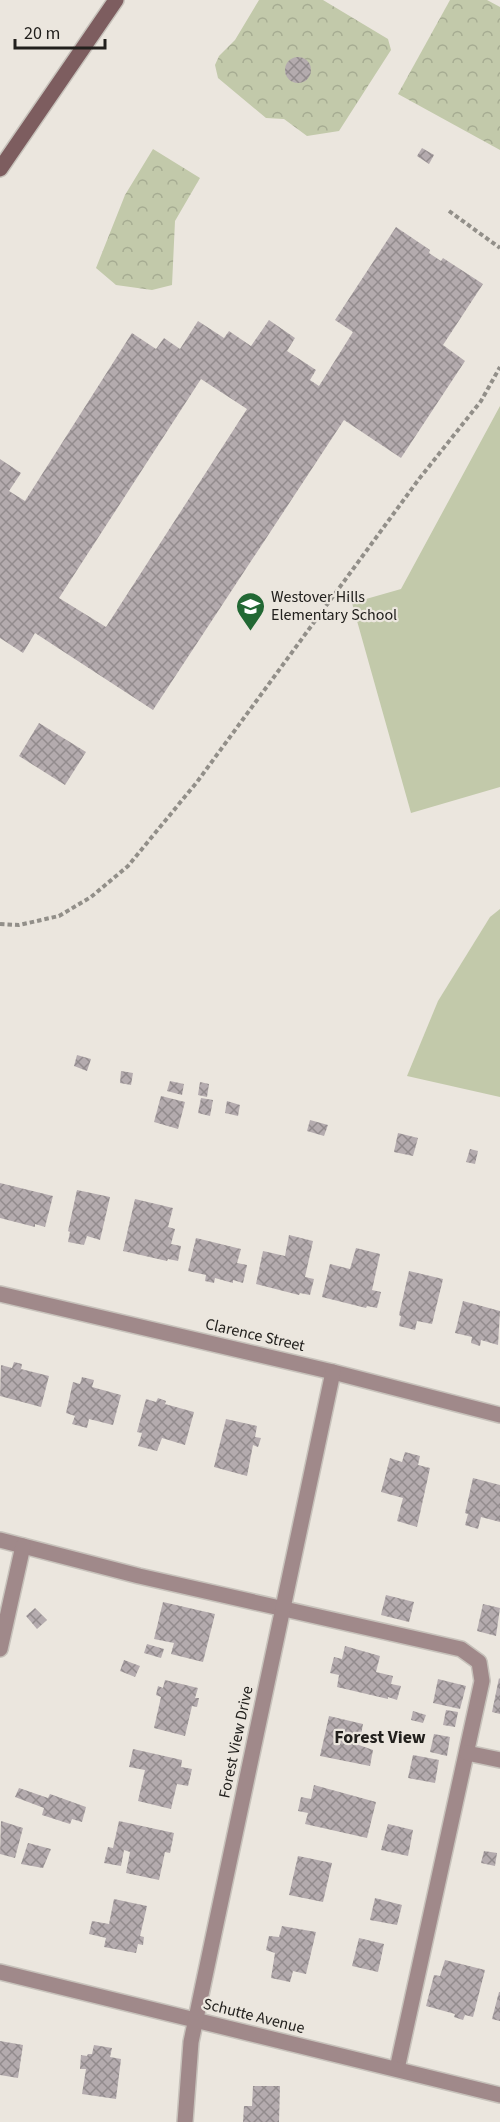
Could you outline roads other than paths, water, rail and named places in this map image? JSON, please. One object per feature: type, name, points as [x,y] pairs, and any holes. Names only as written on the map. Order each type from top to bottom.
[{"type":"main road","points":[[0,169],[116,0]]},
{"type":"street","name":"Clarence Street","points":[[0,1294],[333,1372],[500,1415]]},
{"type":"street","name":"Forest View Drive","points":[[185,2122],[191,2042],[195,2020],[333,1372]]},
{"type":"street","points":[[0,1540],[139,1576],[461,1649],[479,1662],[482,1681],[397,2069]]},
{"type":"street","points":[[0,1649],[23,1546]]},
{"type":"street","points":[[467,1753],[500,1761]]},
{"type":"street","name":"Schutte Avenue","points":[[0,1972],[500,2095]]},
{"type":"place","name":"Westover Hills Elementary School","points":[[250,632]]},
{"type":"district","name":"Forest View","points":[[380,1737]]}]
